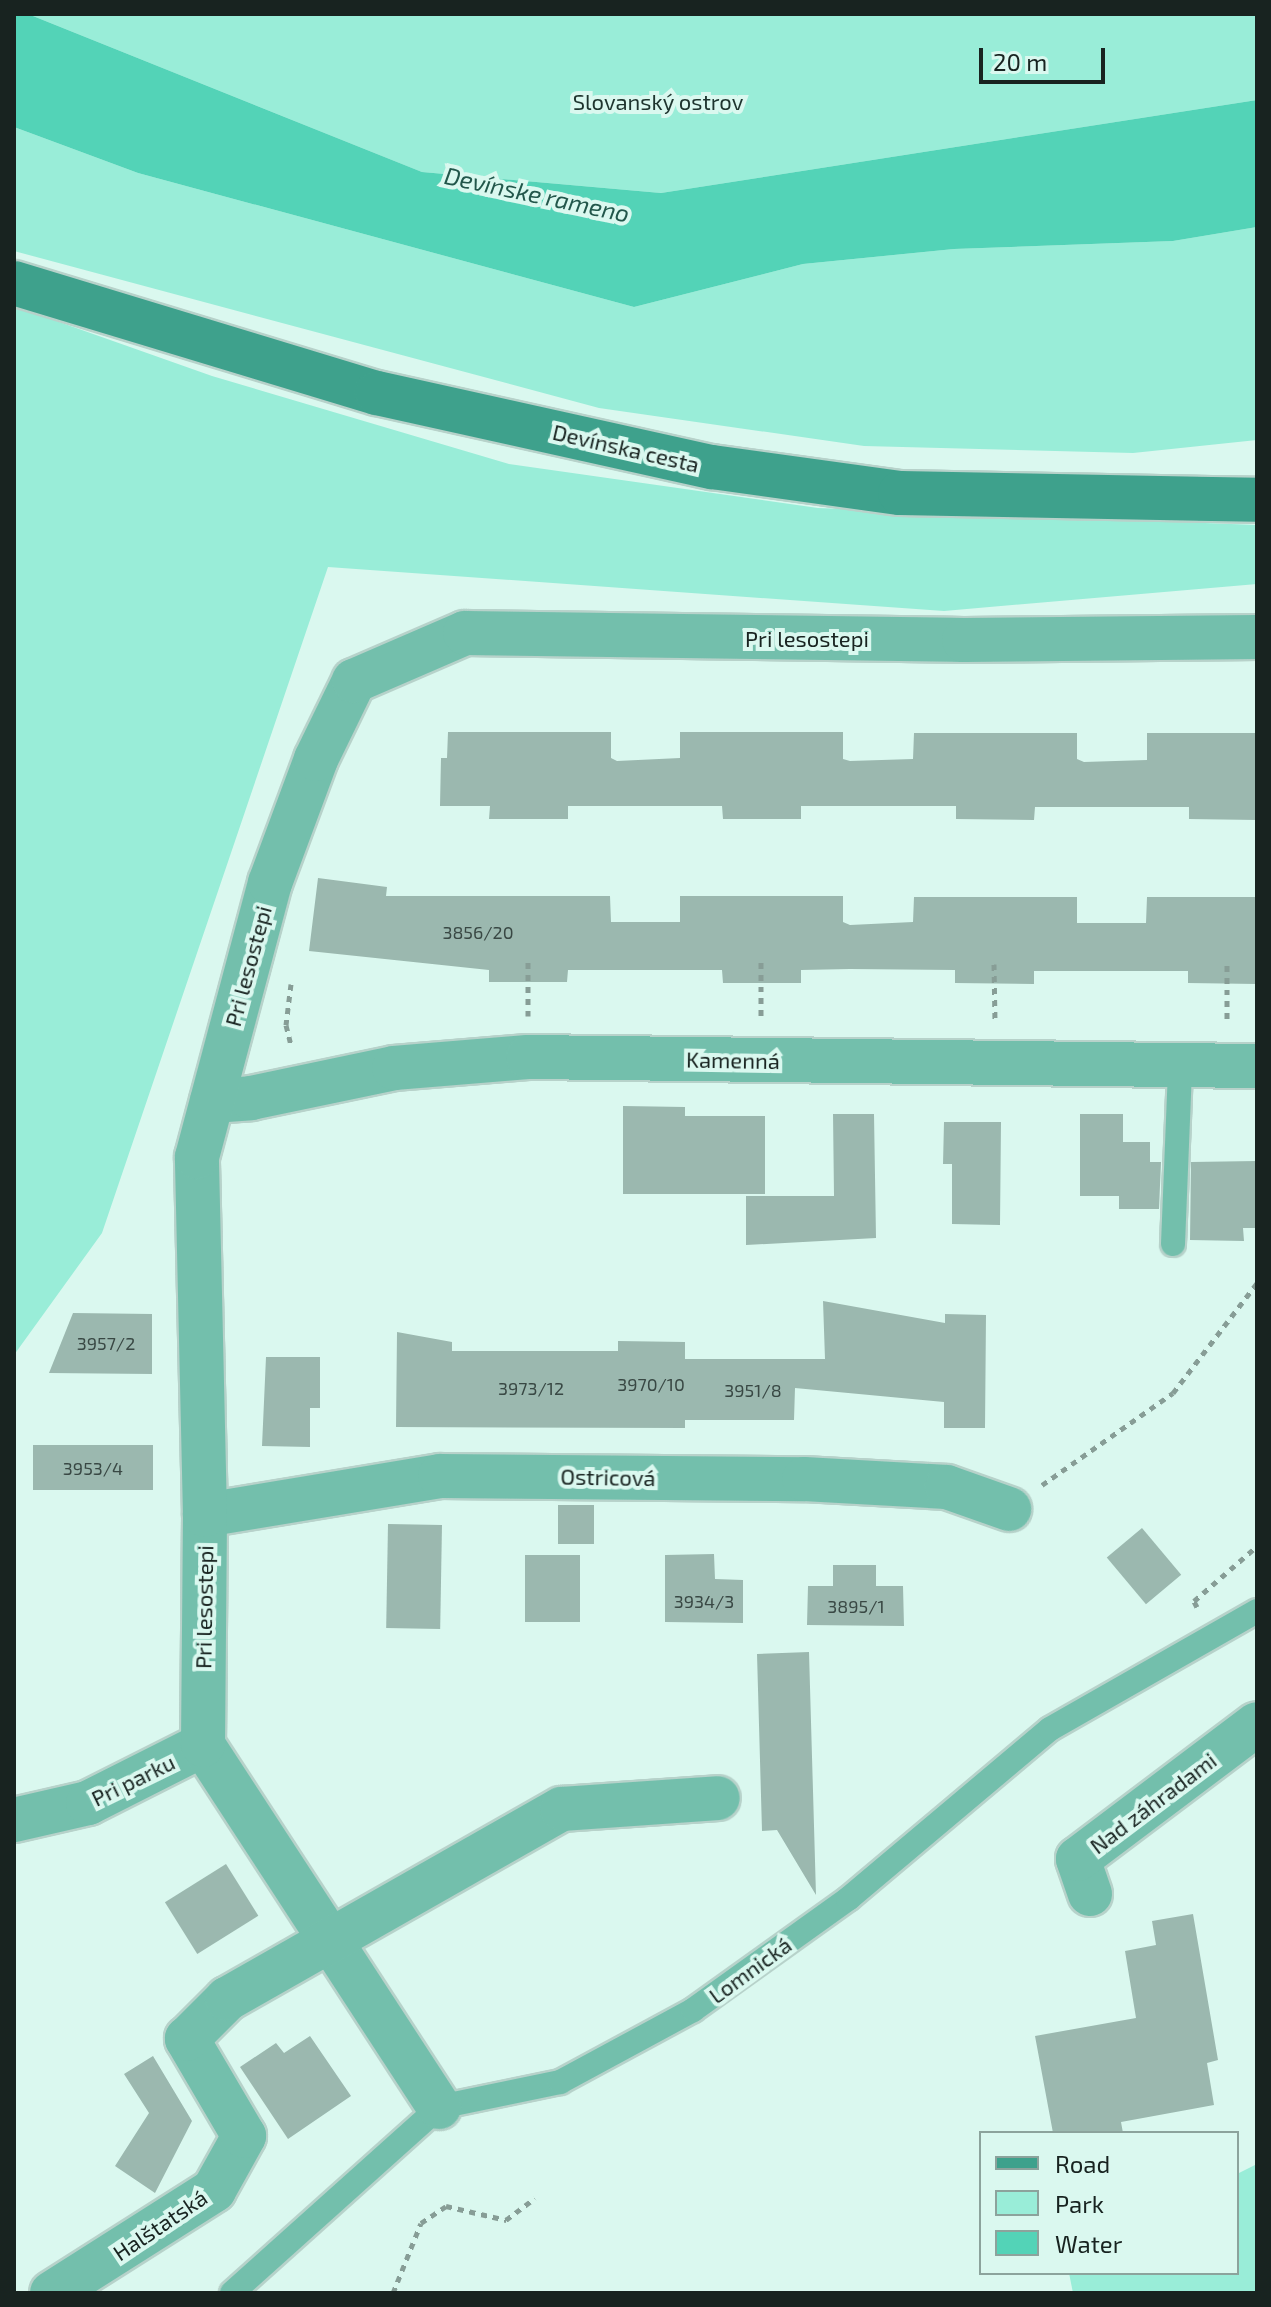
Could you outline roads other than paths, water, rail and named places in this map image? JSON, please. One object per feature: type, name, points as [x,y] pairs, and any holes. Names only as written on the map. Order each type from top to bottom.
[{"type":"street","name":"Devínska cesta","points":[[14,283],[377,393],[712,467],[900,493],[1257,500]]},
{"type":"street","name":"Pri lesostepi","points":[[203,1745],[205,1515],[197,1157],[270,883],[316,759],[354,681],[465,633],[949,640],[1257,637]]},
{"type":"street","name":"Kamenná","points":[[212,1101],[303,1087],[394,1068],[528,1057],[1180,1068],[1242,1066]]},
{"type":"street","name":"Ostricová","points":[[205,1515],[440,1476],[804,1479],[931,1486],[1009,1509]]},
{"type":"street","name":"Nad záhradami","points":[[1090,1894],[1078,1859],[1257,1724]]},
{"type":"street","name":"Pri parku","points":[[14,1820],[88,1803],[203,1745]]},
{"type":"street","points":[[203,1745],[333,1940],[439,2107]]},
{"type":"street","points":[[333,1940],[562,1809],[718,1798]]},
{"type":"street","name":"Halštatská","points":[[52,2293],[214,2190],[244,2136],[187,2039],[227,1999],[333,1940]]},
{"type":"lane","points":[[1173,1244],[1180,1068]]},
{"type":"lane","name":"Lomnická","points":[[439,2107],[560,2082],[693,2010],[848,1899],[1050,1729],[1211,1633],[1257,1611]]},
{"type":"lane","points":[[232,2293],[439,2107]]},
{"type":"water","name":"Devínske rameno","points":[[14,14],[28,14],[422,172],[661,193],[1257,100],[1257,227],[1173,241],[954,249],[803,264],[634,307],[138,173],[14,127]]},
{"type":"park label","name":"Slovanský ostrov","points":[[658,102]]}]
